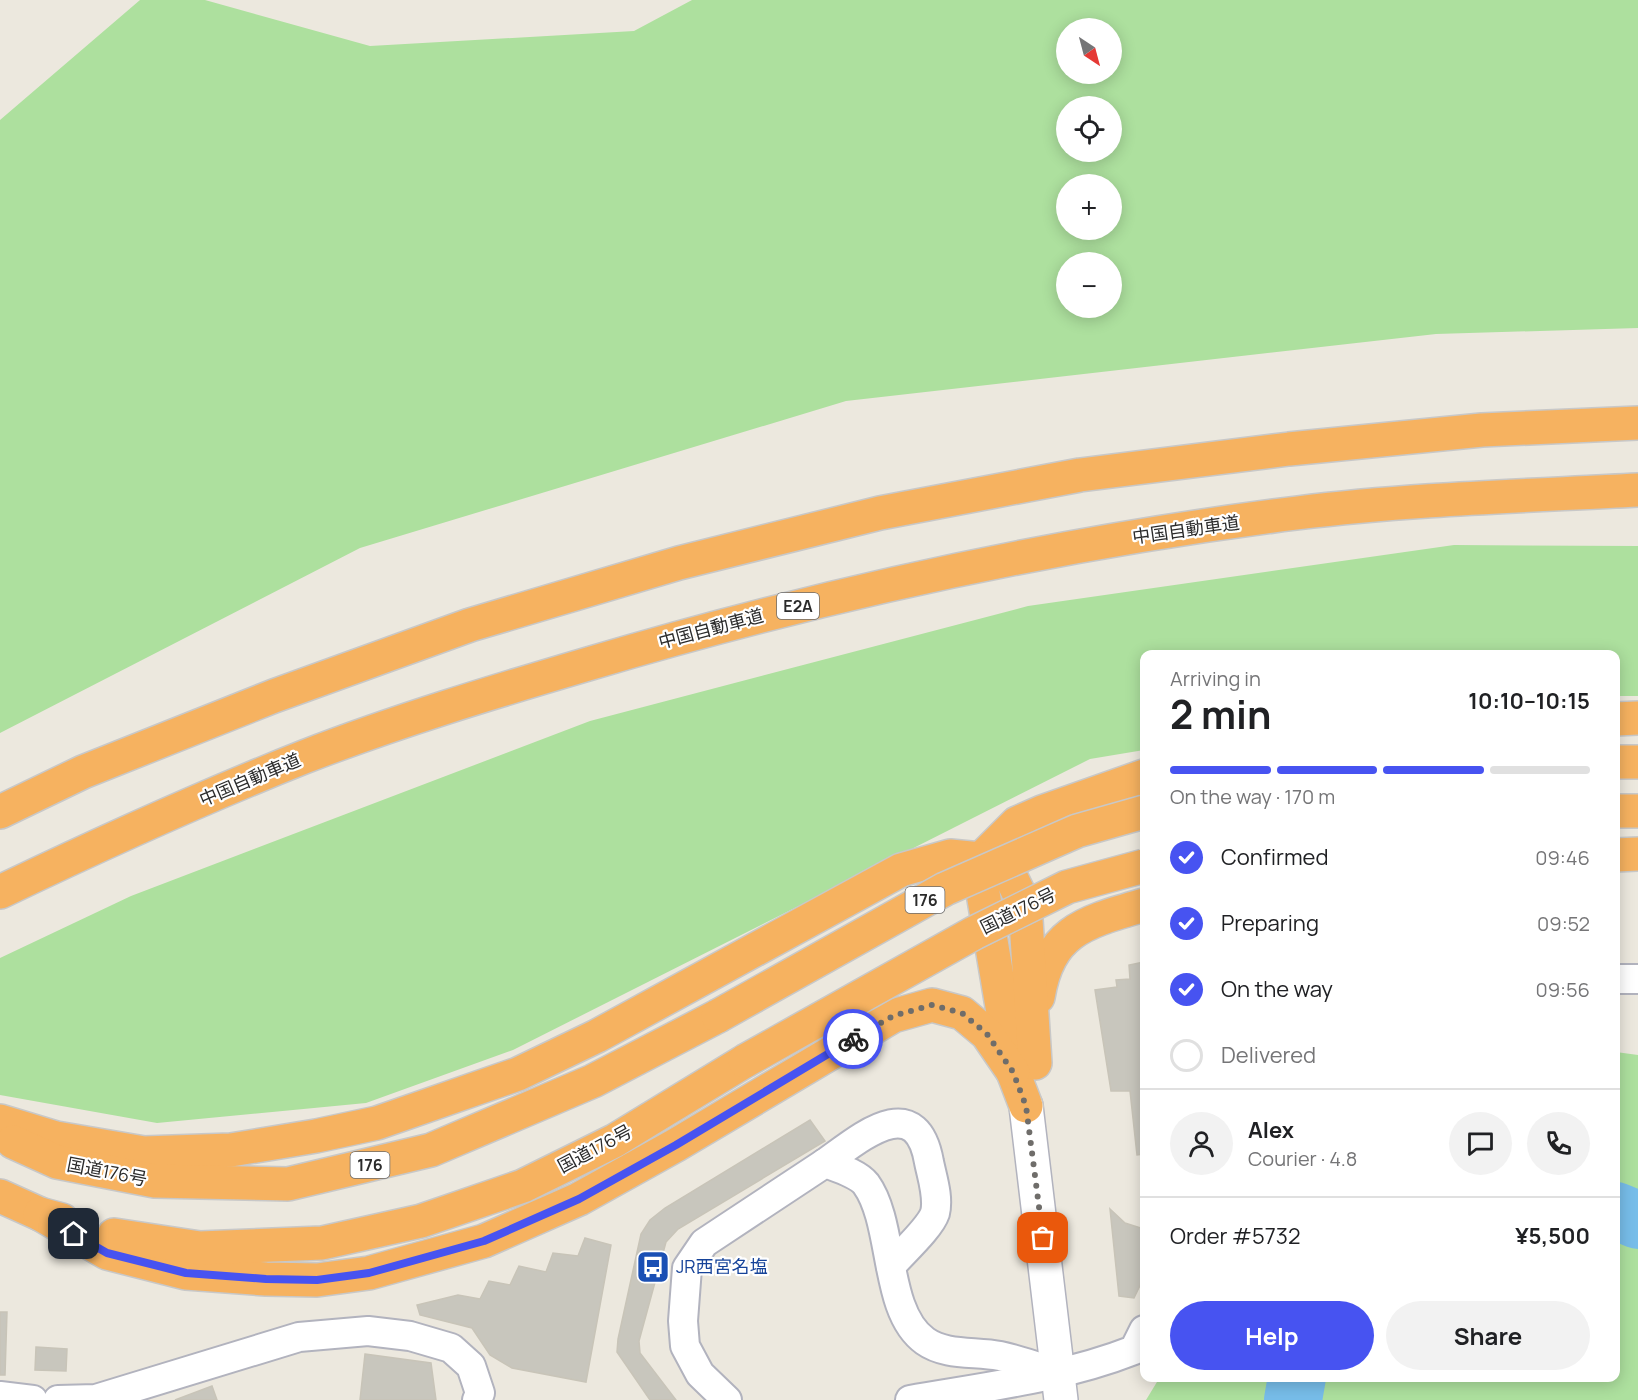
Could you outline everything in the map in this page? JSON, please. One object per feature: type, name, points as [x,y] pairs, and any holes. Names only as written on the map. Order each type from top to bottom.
[{"type":"highway","points":[[0,812],[83,772],[264,700],[470,625],[679,563],[879,513],[1080,476],[1288,449],[1482,430],[1638,423]]},
{"type":"highway","name":"中国自動車道","points":[[0,892],[116,837],[307,756],[498,690],[700,631],[902,580],[1099,542],[1299,513],[1486,497],[1638,490]]},
{"type":"highway","points":[[1620,719],[1638,718]]},
{"type":"highway","points":[[1620,762],[1638,762]]},
{"type":"highway","points":[[1026,1106],[1024,1068],[982,887],[982,858],[1017,823],[1140,777]]},
{"type":"highway","points":[[1620,811],[1638,811]]},
{"type":"highway","name":"国道176号","points":[[0,1137],[57,1162],[155,1181],[288,1184],[431,1150],[592,1081],[718,1016],[945,889],[1077,831],[1140,813]]},
{"type":"highway","points":[[1620,855],[1638,854]]},
{"type":"highway","points":[[0,1120],[57,1138],[144,1153],[231,1150],[377,1123],[518,1074],[597,1036],[901,870],[950,856],[982,858]]},
{"type":"highway","name":"国道176号","points":[[0,1196],[40,1214],[128,1238],[200,1248],[322,1242],[421,1221],[523,1186],[614,1141],[745,1061],[984,927],[1067,887],[1140,867]]},
{"type":"highway","points":[[1024,1068],[1043,974],[1054,951],[1070,933],[1092,920],[1140,906]]},
{"type":"highway","points":[[40,1214],[107,1253],[186,1273],[317,1280],[369,1273],[484,1241],[579,1199],[676,1145],[893,1016],[932,1005],[962,1013],[1024,1068]]},
{"type":"street","points":[[1620,979],[1638,980]]},
{"type":"street","points":[[1026,1106],[1059,1386]]},
{"type":"street","points":[[727,1400],[700,1374],[685,1346],[683,1321],[687,1268],[704,1244],[872,1129],[897,1123],[914,1129],[927,1150],[936,1197],[935,1214],[891,1266]]},
{"type":"street","points":[[825,1163],[865,1183],[876,1206],[899,1301],[910,1325],[924,1340],[942,1350],[1000,1356],[1059,1386]]},
{"type":"street","points":[[58,1400],[96,1399],[298,1337],[368,1331],[410,1336],[451,1348],[471,1366],[480,1393],[477,1400]]},
{"type":"street","points":[[910,1400],[1059,1386],[1110,1359],[1134,1350],[1140,1338]]},
{"type":"street","points":[[0,1396],[33,1400]]},
{"type":"green space","points":[[140,0],[205,0],[370,46],[634,31],[692,0],[1638,0],[1638,328],[1436,334],[846,401],[360,548],[0,733],[0,120]]},
{"type":"green space","points":[[1454,545],[1638,546],[1638,696],[1620,696],[1620,650],[1140,650],[1140,751],[1090,759],[513,1050],[366,1103],[157,1123],[0,1095],[0,958],[131,896],[590,721],[1028,606]]},
{"type":"green space","points":[[1620,1053],[1638,1055],[1638,1400],[1146,1400],[1157,1382],[1620,1382]]},
{"type":"building","points":[[1140,963],[1140,1155],[1137,1155],[1130,1091],[1111,1091],[1095,990],[1117,987],[1116,980],[1130,979],[1129,965]]},
{"type":"building","points":[[810,1120],[825,1141],[678,1229],[666,1242],[639,1341],[640,1353],[676,1400],[650,1400],[617,1352],[641,1234],[650,1220],[665,1208]]},
{"type":"building","points":[[1110,1209],[1125,1223],[1140,1228],[1140,1285],[1134,1298],[1119,1296]]},
{"type":"building","points":[[585,1238],[611,1245],[586,1382],[512,1368],[490,1355],[472,1328],[420,1315],[417,1305],[458,1295],[480,1299],[489,1281],[510,1285],[519,1266],[546,1272],[553,1253],[578,1256]]},
{"type":"building","points":[[0,1312],[7,1312],[5,1375],[0,1375]]},
{"type":"building","points":[[36,1347],[67,1349],[66,1371],[35,1370]]},
{"type":"building","points":[[365,1354],[431,1363],[436,1400],[360,1400]]},
{"type":"building","points":[[212,1386],[217,1400],[175,1400]]},
{"type":"waterway","points":[[1620,1213],[1638,1220]]},
{"type":"waterway","points":[[1293,1400],[1296,1382]]},
{"type":"way so far","points":[[853,1039],[893,1016],[932,1005],[962,1013],[987,1034],[1013,1072],[1026,1106],[1043,1238]]},
{"type":"place","name":"JR西宮名塩","points":[[653,1267]]},
{"type":"route","points":[[74,1234],[107,1253],[186,1273],[317,1280],[369,1273],[484,1241],[579,1199],[676,1145],[853,1039]]}]
